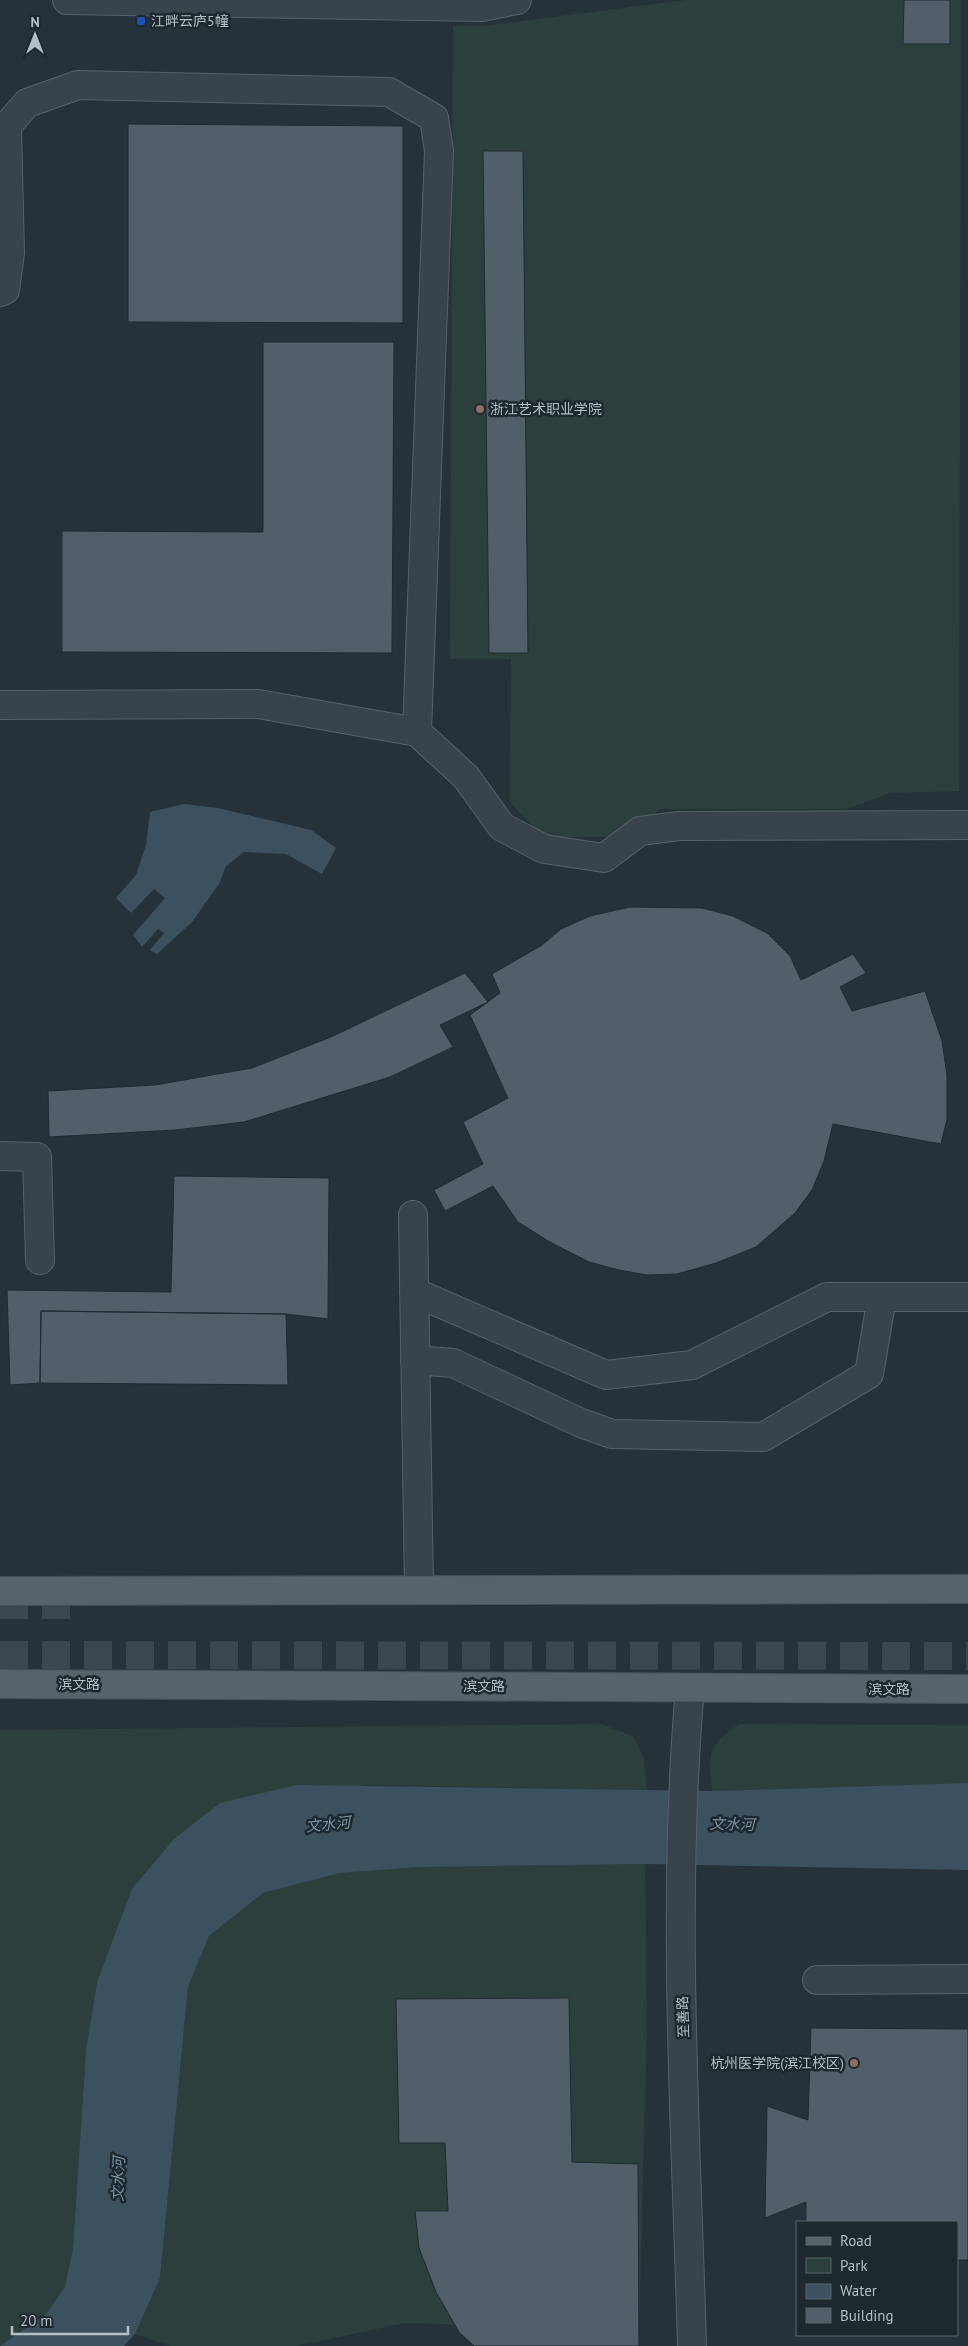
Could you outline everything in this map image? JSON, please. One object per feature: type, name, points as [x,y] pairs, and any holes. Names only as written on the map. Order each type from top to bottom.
[{"type":"main road","points":[[0,1591],[968,1588]]},
{"type":"main road","name":"滨文路","points":[[0,1684],[968,1689]]},
{"type":"street","points":[[68,0],[338,2],[482,7],[517,0]]},
{"type":"street","points":[[0,292],[5,290],[10,253],[8,126],[27,103],[78,85],[389,92],[434,118],[439,151],[417,732]]},
{"type":"street","points":[[0,705],[258,704],[417,732],[466,777],[502,827],[544,849],[604,858],[640,831],[679,826],[968,825]]},
{"type":"street","points":[[0,1156],[37,1157],[40,1260]]},
{"type":"street","points":[[412,1215],[419,1590]]},
{"type":"street","points":[[414,1292],[606,1375],[692,1365],[826,1297],[968,1297]]},
{"type":"street","points":[[415,1360],[453,1363],[581,1423],[612,1434],[763,1437],[869,1374],[882,1297]]},
{"type":"street","name":"至善路","points":[[690,1688],[685,1745],[680,1911],[692,2346]]},
{"type":"street","points":[[817,1980],[968,1979]]},
{"type":"green space","points":[[686,0],[961,0],[959,791],[890,793],[847,809],[661,809],[620,837],[542,837],[510,802],[511,659],[450,659],[453,26],[483,26]]},
{"type":"green space","points":[[602,1724],[634,1737],[644,1758],[647,1790],[366,1785],[97,1982],[86,2050],[73,2248],[65,2288],[46,2314],[0,2346],[0,1730]]},
{"type":"green space","points":[[739,1724],[968,1725],[968,1783],[712,1791],[710,1767],[712,1751],[720,1739]]},
{"type":"green space","points":[[645,1864],[647,2027],[639,2330],[404,2323],[297,2346],[170,2346],[135,2334],[160,2278],[188,1987],[209,1936],[263,1893],[340,1873],[421,1867]]},
{"type":"water","points":[[184,804],[218,808],[311,830],[336,848],[322,874],[286,854],[244,852],[226,866],[219,884],[192,922],[157,954],[150,950],[164,933],[158,929],[142,947],[133,935],[165,898],[154,889],[131,913],[116,898],[136,875],[146,845],[150,812]]},
{"type":"water","name":"文水河","points":[[968,1783],[968,1870],[645,1864],[421,1867],[340,1873],[263,1893],[209,1936],[188,1987],[160,2278],[135,2334],[124,2346],[0,2346],[46,2314],[65,2287],[73,2248],[86,2050],[97,1982],[132,1889],[174,1839],[220,1803],[297,1785],[712,1791]]},
{"type":"building","points":[[904,0],[950,0],[950,44],[903,44]]},
{"type":"building","points":[[128,124],[403,126],[403,323],[128,322]]},
{"type":"building","points":[[483,151],[523,151],[528,653],[489,653]]},
{"type":"building","points":[[263,342],[394,342],[392,653],[62,652],[62,531],[263,532]]},
{"type":"building","points":[[630,907],[702,908],[733,916],[767,933],[790,956],[801,980],[853,954],[866,973],[840,987],[852,1011],[925,991],[942,1041],[947,1075],[947,1119],[941,1144],[833,1124],[824,1161],[812,1190],[795,1213],[756,1247],[716,1263],[677,1274],[647,1275],[589,1262],[548,1241],[518,1222],[493,1186],[445,1211],[434,1190],[483,1164],[463,1122],[508,1098],[470,1015],[500,993],[492,974],[542,945],[561,929],[590,916]]},
{"type":"building","points":[[465,973],[488,1002],[440,1025],[453,1047],[390,1077],[244,1122],[175,1130],[49,1137],[48,1091],[155,1085],[252,1068],[331,1037]]},
{"type":"building","points":[[174,1176],[329,1178],[328,1319],[286,1314],[41,1311],[40,1383],[10,1385],[7,1290],[171,1292]]},
{"type":"building","points":[[41,1311],[286,1314],[288,1385],[40,1383]]},
{"type":"building","points":[[569,1998],[572,2162],[638,2164],[639,2346],[474,2346],[459,2332],[436,2292],[419,2248],[415,2211],[448,2211],[445,2143],[399,2143],[396,1999]]},
{"type":"building","points":[[811,2028],[968,2029],[968,2260],[958,2260],[958,2221],[806,2221],[806,2202],[765,2218],[767,2106],[808,2120]]},
{"type":"tunnel","points":[[0,1605],[82,1605]]},
{"type":"tunnel","points":[[0,1655],[968,1656]]},
{"type":"place","name":"江畔云庐5幢","points":[[141,21]]},
{"type":"place","name":"浙江艺术职业学院","points":[[480,409]]},
{"type":"place","name":"杭州医学院(滨江校区)","points":[[854,2063]]}]
